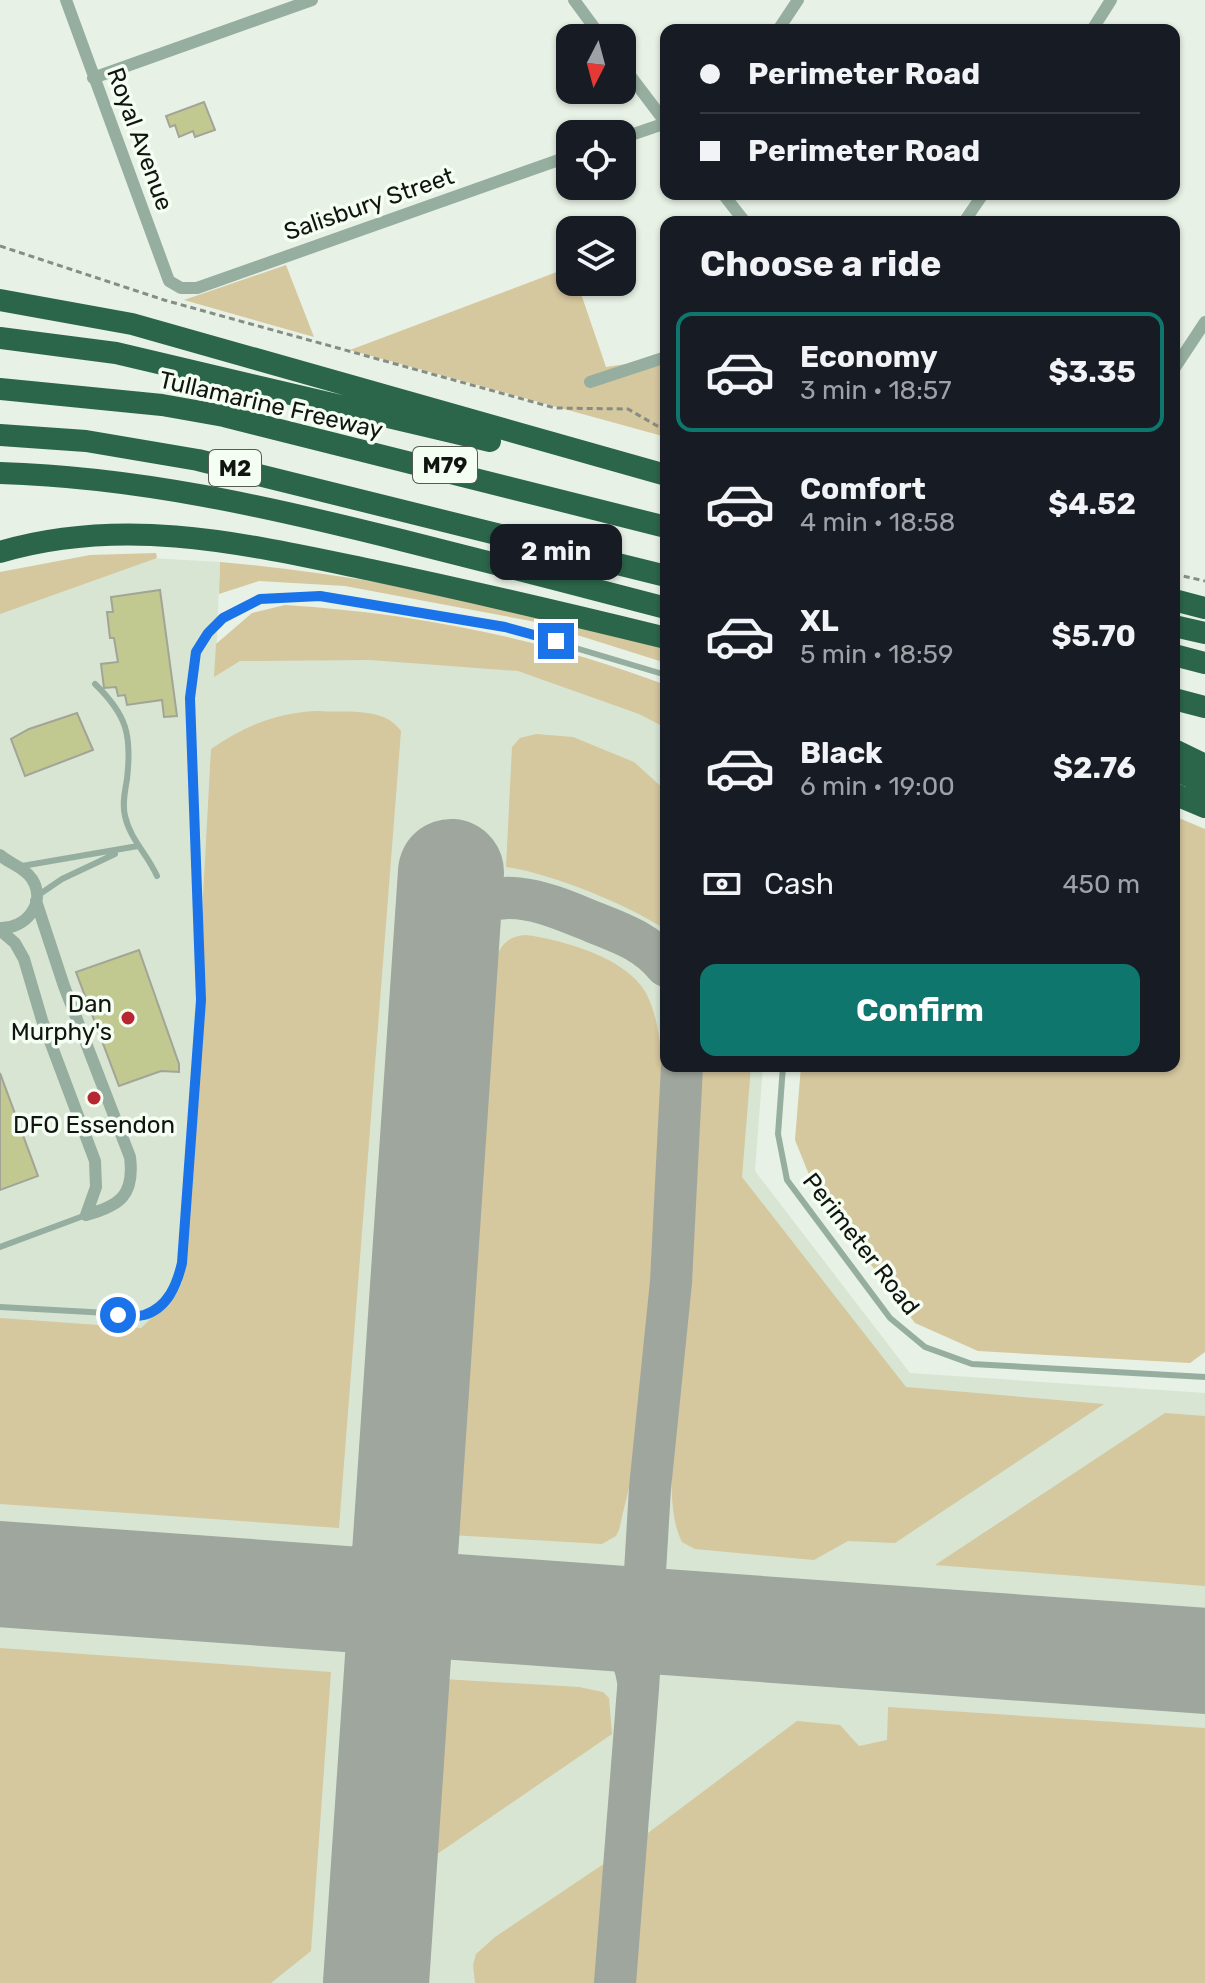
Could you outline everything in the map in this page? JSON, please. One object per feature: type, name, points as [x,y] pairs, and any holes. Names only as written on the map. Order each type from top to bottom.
[{"type":"highway","points":[[0,300],[132,324],[660,473]]},
{"type":"highway","points":[[0,338],[116,353],[660,482]]},
{"type":"highway","name":"Tullamarine Freeway","points":[[0,389],[162,405],[224,416],[660,525]]},
{"type":"highway","name":"M79","points":[[224,416],[660,512]]},
{"type":"highway","name":"M2","points":[[0,435],[86,441],[198,460],[660,575]]},
{"type":"highway","points":[[0,473],[80,477],[226,499],[299,514],[660,606]]},
{"type":"highway","points":[[226,499],[660,628]]},
{"type":"highway","points":[[0,552],[32,543],[91,534],[196,537],[467,590],[660,637]]},
{"type":"highway","points":[[1180,602],[1205,608]]},
{"type":"highway","points":[[1180,627],[1205,633]]},
{"type":"highway","points":[[1180,657],[1205,663]]},
{"type":"highway","points":[[1180,701],[1205,707]]},
{"type":"highway","points":[[1180,753],[1205,765]]},
{"type":"highway","points":[[1180,772],[1205,784]]},
{"type":"highway","points":[[1180,797],[1205,807]]},
{"type":"street","name":"Royal Avenue","points":[[66,0],[169,281],[181,288]]},
{"type":"street","points":[[93,78],[312,0]]},
{"type":"street","points":[[574,0],[592,24]]},
{"type":"street","points":[[782,24],[798,0]]},
{"type":"street","points":[[1096,24],[1111,0]]},
{"type":"street","points":[[636,83],[660,115]]},
{"type":"street","points":[[636,133],[660,125]]},
{"type":"street","name":"Salisbury Street","points":[[181,288],[197,288],[556,161]]},
{"type":"street","points":[[728,200],[740,216]]},
{"type":"street","points":[[1180,360],[1205,322]]},
{"type":"street","points":[[590,382],[660,359]]},
{"type":"street","points":[[0,855],[32,879],[64,986],[130,1157],[129,1182],[120,1201],[112,1208],[86,1215]]},
{"type":"street","points":[[0,929],[23,923],[30,917],[37,899]]},
{"type":"street","points":[[0,929],[15,943],[24,959],[61,1074],[95,1161],[96,1187],[86,1215]]},
{"type":"lane","points":[[0,1307],[144,1315],[167,1299],[177,1284],[182,1263],[201,1000],[190,698],[196,652],[223,618],[260,599],[320,596],[505,627],[660,673]]},
{"type":"lane","points":[[95,684],[113,701],[125,726],[129,751],[124,814],[138,846],[157,876]]},
{"type":"lane","points":[[37,899],[62,879],[138,846]]},
{"type":"lane","points":[[10,865],[126,850]]},
{"type":"lane","name":"Perimeter Road","points":[[783,1072],[778,1134],[787,1180],[890,1318],[925,1347],[972,1364],[1205,1377]]},
{"type":"lane","points":[[0,1247],[86,1215]]},
{"type":"path","points":[[0,246],[164,300],[555,408],[628,409],[660,428]]},
{"type":"path","points":[[1180,575],[1205,581]]},
{"type":"shaded area","points":[[286,265],[314,337],[184,300]]},
{"type":"shaded area","points":[[556,272],[556,296],[582,296],[606,367],[660,359],[660,435],[350,350]]},
{"type":"shaded area","points":[[156,553],[157,558],[0,614],[0,572],[90,555]]},
{"type":"shaded area","points":[[150,558],[220,562],[216,660],[249,617],[660,696],[660,1072],[763,1072],[755,1171],[910,1373],[1205,1393],[1205,1983],[0,1983],[0,578]]},
{"type":"shaded area","points":[[220,562],[333,575],[500,606],[660,641],[660,661],[536,622],[345,586],[259,581],[219,594]]},
{"type":"shaded area","points":[[285,605],[382,614],[479,631],[574,654],[660,683],[660,725],[639,714],[518,671],[370,660],[240,661],[214,677],[216,644],[252,613]]},
{"type":"shaded area","points":[[317,711],[374,714],[394,723],[401,731],[339,1528],[0,1504],[0,1318],[141,1328],[175,1296],[182,1283],[211,749],[261,722]]},
{"type":"shaded area","points":[[536,734],[573,737],[634,762],[660,786],[660,926],[589,891],[506,867],[512,747],[520,738]]},
{"type":"shaded area","points":[[1180,819],[1205,829],[1205,1352],[1190,1363],[978,1351],[915,1323],[816,1192],[795,1140],[801,1072],[1180,1072]]},
{"type":"shaded area","points":[[526,935],[576,946],[626,971],[647,995],[659,1037],[661,1112],[641,1399],[631,1478],[619,1530],[616,1536],[602,1544],[451,1535],[497,956],[508,941]]},
{"type":"shaded area","points":[[699,1072],[751,1072],[742,1177],[906,1387],[1104,1404],[895,1543],[848,1541],[814,1560],[695,1549],[682,1542],[672,1501],[672,1476]]},
{"type":"shaded area","points":[[1165,1413],[1205,1416],[1205,1586],[935,1565]]},
{"type":"shaded area","points":[[0,1648],[331,1672],[311,1951],[271,1983],[0,1983]]},
{"type":"shaded area","points":[[443,1679],[579,1687],[603,1692],[609,1698],[612,1734],[427,1861]]},
{"type":"shaded area","points":[[888,1707],[1205,1728],[1205,1983],[635,1983],[634,1941],[644,1836],[797,1721],[840,1725],[859,1746],[887,1740]]},
{"type":"shaded area","points":[[605,1863],[598,1983],[475,1983],[473,1965],[476,1954],[495,1937]]},
{"type":"building","points":[[204,102],[215,130],[195,137],[193,131],[179,137],[175,125],[170,127],[166,116]]},
{"type":"building","points":[[160,590],[177,716],[164,717],[162,700],[127,705],[125,695],[118,696],[116,687],[104,688],[101,664],[118,662],[114,638],[110,638],[107,612],[113,612],[111,597]]},
{"type":"building","points":[[77,713],[93,750],[25,776],[11,739],[29,729]]},
{"type":"building","name":"Dan Murphy's","points":[[139,950],[179,1064],[179,1072],[161,1071],[119,1086],[76,972]]},
{"type":"building","points":[[0,1073],[38,1176],[0,1190]]},
{"type":"taxiway","points":[[443,995],[448,948],[458,923],[472,909],[488,901],[505,898],[541,903],[614,930],[642,944],[660,959]]},
{"type":"taxiway","points":[[615,1983],[650,1488],[671,1282],[682,1072]]},
{"type":"taxiway","points":[[584,1617],[605,1626],[621,1640],[632,1659],[638,1681]]},
{"type":"runway","points":[[376,1983],[451,872]]},
{"type":"runway","points":[[0,1574],[1205,1661]]},
{"type":"place","name":"Dan Murphy's","points":[[128,1018]]},
{"type":"place","name":"DFO Essendon","points":[[94,1098]]},
{"type":"route","points":[[118,1315],[144,1315],[167,1299],[177,1284],[182,1263],[201,1000],[190,698],[196,652],[208,633],[223,618],[260,599],[320,596],[505,627],[556,641]]}]
